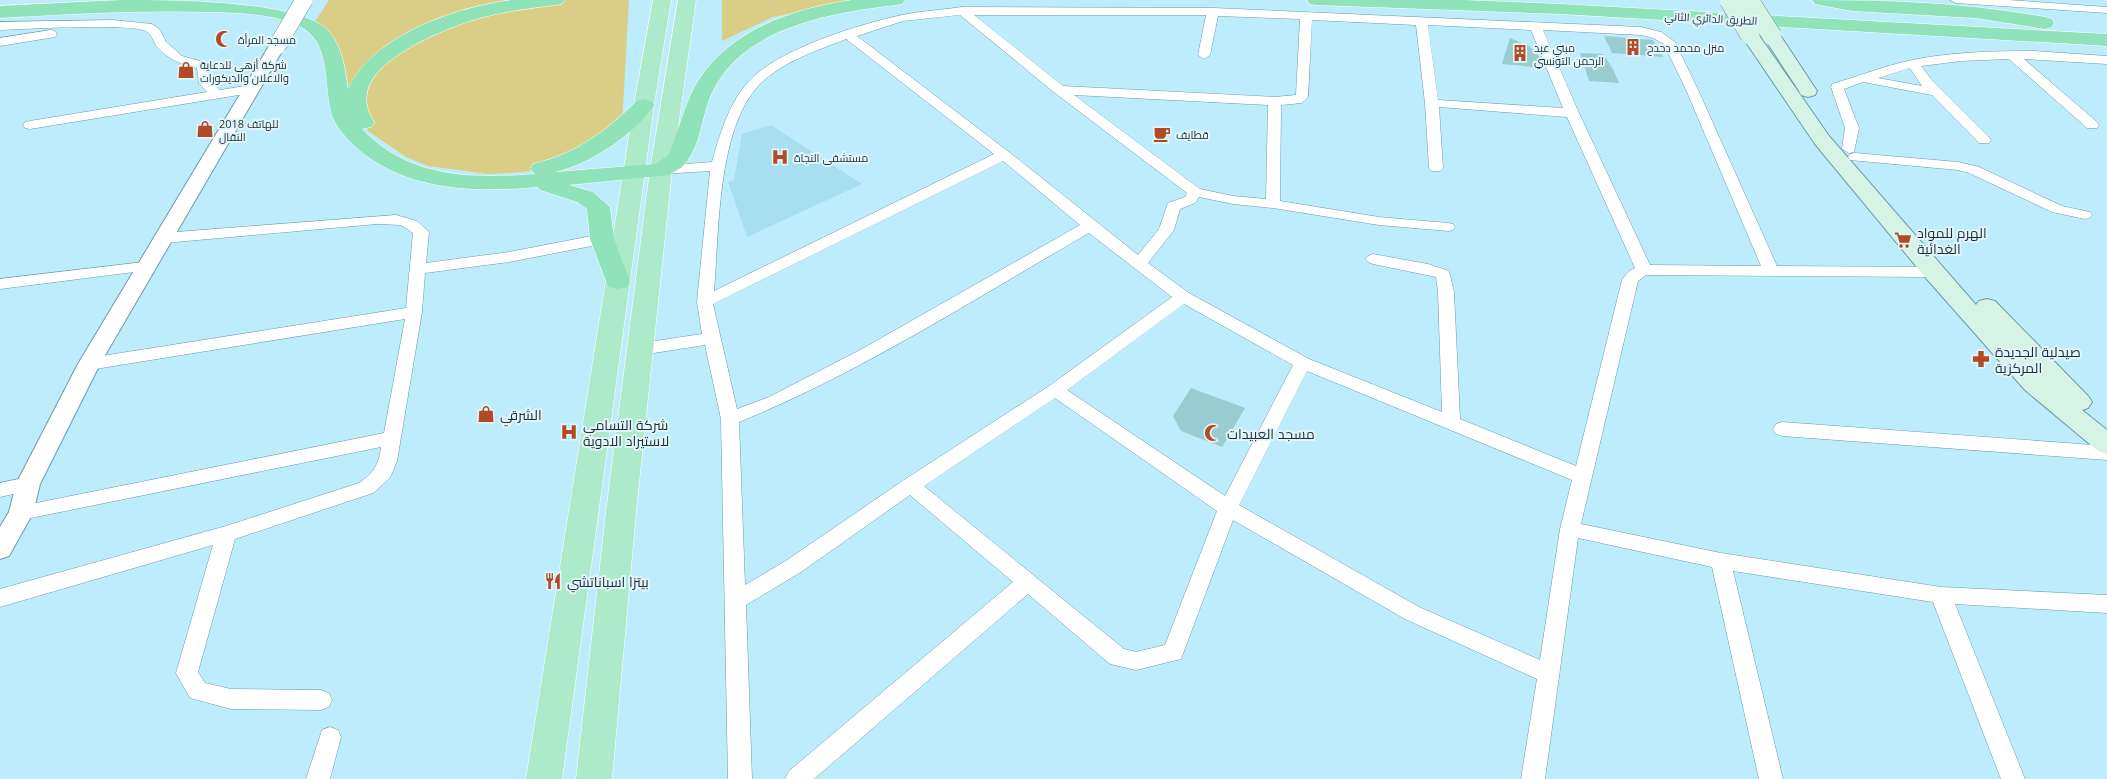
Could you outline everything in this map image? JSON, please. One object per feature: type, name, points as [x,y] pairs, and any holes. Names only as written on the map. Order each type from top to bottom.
[{"type":"highway","points":[[0,12],[235,0]]},
{"type":"highway","points":[[556,0],[506,6],[465,16],[440,25],[398,46],[380,59],[366,73],[357,91],[356,110],[368,130],[388,147],[406,158],[428,166],[474,174],[522,172],[552,167],[596,149],[609,139],[644,104]]},
{"type":"highway","points":[[129,5],[261,11],[285,15],[302,21],[310,25],[329,43],[346,120],[358,137],[373,152],[394,164],[420,174],[446,180],[488,182],[535,181],[648,171],[674,162],[681,153],[707,81],[730,54],[751,39],[782,24],[822,11],[865,3],[896,0]]},
{"type":"highway","name":"الطريق الدائري الثاني","points":[[1628,0],[2107,26]]},
{"type":"highway","points":[[1821,0],[1841,4],[1995,13],[2045,23]]},
{"type":"highway","name":"الطريق الدائري الثاني","points":[[1311,8],[1570,10],[2107,40]]},
{"type":"highway","points":[[535,181],[585,196],[598,207],[602,239],[618,281]]},
{"type":"main road","points":[[1729,0],[1750,35],[1822,140],[1933,272],[2034,384],[2107,444]]},
{"type":"main road","points":[[1749,0],[1852,153],[1966,284],[2107,430]]},
{"type":"main road","points":[[594,779],[621,512],[641,348],[648,171],[644,104],[674,4]]},
{"type":"main road","points":[[544,779],[618,281],[648,171],[674,4]]},
{"type":"street","points":[[0,549],[21,513],[28,484],[89,364],[144,267],[164,238],[304,0]]},
{"type":"street","points":[[1956,0],[2107,10]]},
{"type":"street","points":[[1060,90],[1275,101],[1297,100],[1302,97],[1311,8]]},
{"type":"street","points":[[740,779],[730,419],[705,302],[718,166],[726,136],[740,104],[754,83],[773,67],[798,54],[847,34],[903,18],[962,11],[1213,12],[1311,8],[1422,21],[1641,31],[1658,36],[1669,42],[1693,92],[1771,271]]},
{"type":"street","points":[[962,11],[1060,90],[1196,192],[1233,200],[1273,204],[1379,221],[1448,227]]},
{"type":"street","points":[[1204,55],[1213,12]]},
{"type":"street","points":[[1422,21],[1432,103],[1436,168]]},
{"type":"street","points":[[0,42],[122,25]]},
{"type":"street","points":[[0,26],[122,25],[148,27],[156,33],[161,44],[178,59],[203,66],[205,83],[216,94]]},
{"type":"street","points":[[1535,26],[1572,113],[1644,270]]},
{"type":"street","points":[[847,34],[1183,297],[1303,363],[1582,476]]},
{"type":"street","points":[[2084,215],[2056,210],[2040,200],[1974,170],[1958,166],[1852,153],[1852,128],[1836,87],[1913,64],[1992,55],[2066,56],[2107,60]]},
{"type":"street","points":[[2012,55],[2092,125]]},
{"type":"street","points":[[1913,64],[1936,92],[1984,140]]},
{"type":"street","points":[[1861,79],[1936,92]]},
{"type":"street","points":[[30,125],[251,89]]},
{"type":"street","points":[[1273,204],[1275,101]]},
{"type":"street","points":[[1432,103],[1572,113]]},
{"type":"street","points":[[705,302],[1004,155]]},
{"type":"street","points":[[648,171],[718,166]]},
{"type":"street","points":[[1140,263],[1166,230],[1173,206],[1190,200],[1196,192]]},
{"type":"street","points":[[0,598],[226,534],[366,488],[379,480],[386,470],[414,312],[421,232],[414,224],[399,219],[164,238]]},
{"type":"street","points":[[730,419],[775,402],[860,357],[1090,226]]},
{"type":"street","points":[[418,269],[509,257],[602,239]]},
{"type":"street","points":[[1373,260],[1428,269],[1443,274],[1446,292],[1451,422]]},
{"type":"street","points":[[0,284],[144,267]]},
{"type":"street","points":[[1533,779],[1570,529],[1630,280],[1635,274],[1644,270],[1933,272]]},
{"type":"street","points":[[736,600],[794,566],[911,485],[1055,390],[1183,297]]},
{"type":"street","points":[[89,364],[414,312]]},
{"type":"street","points":[[641,348],[712,338]]},
{"type":"street","points":[[911,485],[1118,658],[1136,660],[1174,652],[1228,508],[1303,363]]},
{"type":"street","points":[[1055,390],[1146,450],[1228,508],[1412,612],[1549,674]]},
{"type":"street","points":[[1782,429],[2107,453]]},
{"type":"street","points":[[21,513],[392,438]]},
{"type":"street","points":[[0,490],[28,484]]},
{"type":"street","points":[[1570,529],[1722,561],[1942,595],[2107,604]]},
{"type":"street","points":[[226,534],[187,673],[198,691],[230,699],[321,700]]},
{"type":"street","points":[[1722,561],[1771,779]]},
{"type":"street","points":[[797,779],[1026,583]]},
{"type":"street","points":[[1942,595],[2013,779]]},
{"type":"street","points":[[318,779],[330,737]]},
{"type":"shaded area","points":[[329,0],[629,0],[622,126],[552,167],[523,172],[488,174],[428,166],[406,157],[368,131],[357,91],[340,94],[312,26]]},
{"type":"shaded area","points":[[722,0],[864,0],[773,17],[722,41]]},
{"type":"shaded area","name":"مستشفى النجاة","points":[[771,125],[862,184],[747,237],[728,182],[734,180],[742,134]]},
{"type":"building","name":"منزل محمد دحدح","points":[[1604,36],[1653,40],[1663,57],[1612,53]]},
{"type":"building","name":"مبني عبد الرحمن التونسي","points":[[1510,38],[1529,46],[1540,57],[1543,68],[1502,64]]},
{"type":"building","points":[[1580,53],[1603,54],[1613,69],[1619,83],[1589,81]]},
{"type":"building","points":[[1191,388],[1245,408],[1222,447],[1181,431],[1173,416]]},
{"type":"place","name":"مسجد المرأة","points":[[224,39]]},
{"type":"place","name":"منزل محمد دحدح","points":[[1633,47]]},
{"type":"place","name":"مبني عبد الرحمن التونسي","points":[[1520,53]]},
{"type":"place","name":"شركة أزهى للدعاية والاعلان والديكورات","points":[[186,70]]},
{"type":"place","name":"2018 للهاتف النقال","points":[[205,129]]},
{"type":"place","name":"قطايف","points":[[1162,134]]},
{"type":"place","name":"مستشفى النجاة","points":[[780,157]]},
{"type":"place","name":"الهرم للمواد الغدائية","points":[[1903,240]]},
{"type":"place","name":"صيدلية الجديدة المركزية","points":[[1981,359]]},
{"type":"place","name":"الشرقي","points":[[486,414]]},
{"type":"place","name":"شركة التسامي لاستيراد الادوية","points":[[569,432]]},
{"type":"place","name":"مسجد العبيدات","points":[[1213,433]]},
{"type":"place","name":"بيتزا اسباناتشي","points":[[553,581]]}]
